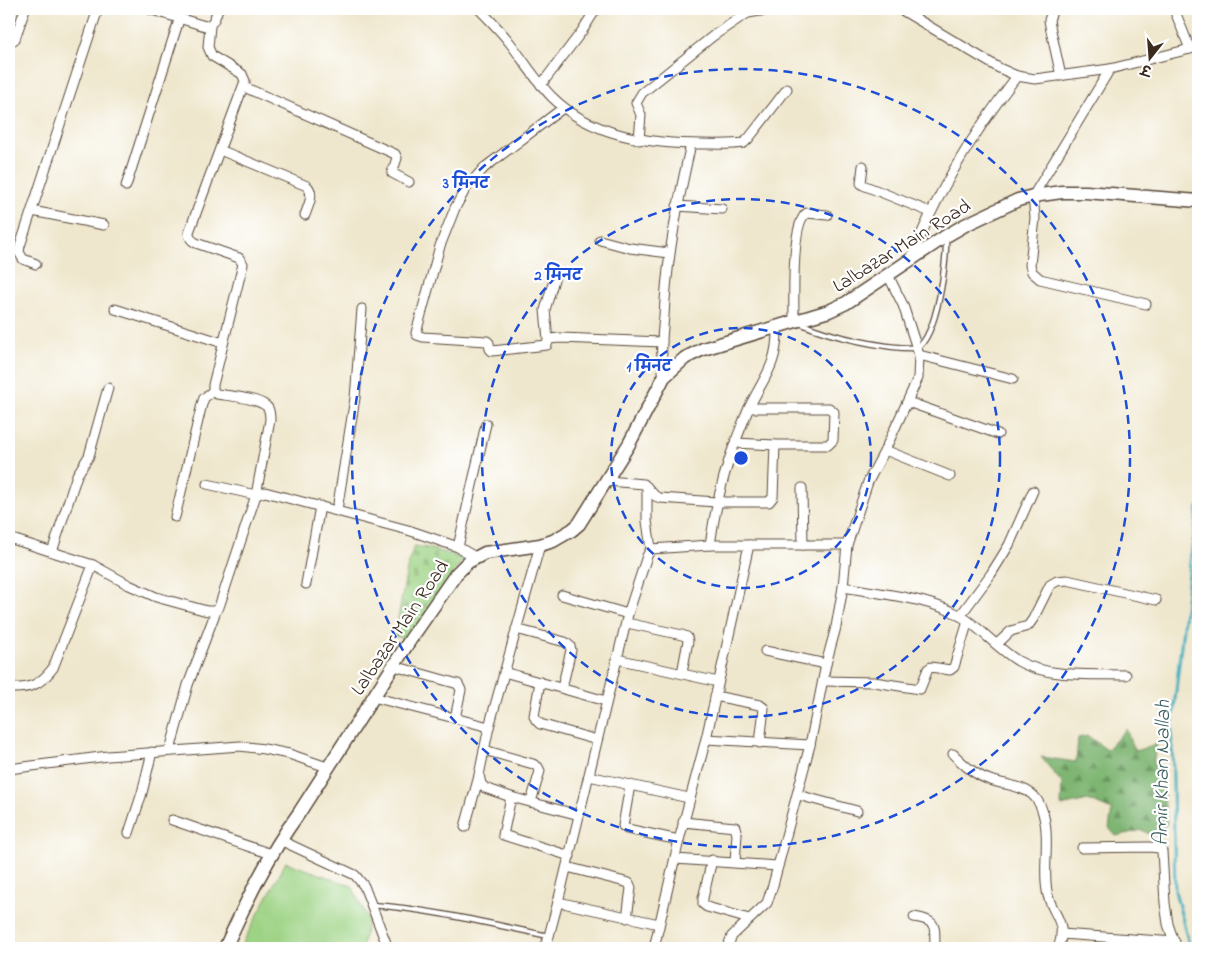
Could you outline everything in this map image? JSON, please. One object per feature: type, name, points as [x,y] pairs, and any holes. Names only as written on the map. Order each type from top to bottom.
[{"type":"main road","name":"Lalbazar Main Road","points":[[224,948],[271,854],[456,574],[475,557],[485,553],[540,544],[564,536],[579,524],[629,444],[664,377],[685,358],[703,349],[829,311],[846,303],[946,236],[1006,205],[1033,196],[1062,192],[1086,192],[1198,200]]},
{"type":"street","points":[[9,43],[18,34],[25,9]]},
{"type":"street","points":[[36,264],[23,259],[19,252],[20,246],[98,9]]},
{"type":"street","points":[[149,9],[179,20],[210,26]]},
{"type":"street","points":[[213,392],[213,385],[243,264],[239,258],[196,243],[189,237],[189,232],[245,81],[242,74],[212,56],[209,52],[210,26],[218,9]]},
{"type":"street","points":[[479,9],[508,40],[542,85],[563,108],[590,123],[639,140],[691,144],[744,143],[787,89]]},
{"type":"street","points":[[542,85],[596,9]]},
{"type":"street","points":[[639,140],[641,115],[636,103],[642,93],[713,36],[741,17],[748,13],[772,9]]},
{"type":"street","points":[[900,9],[977,56],[1016,76],[1035,79],[1110,69],[1194,48],[1174,9]]},
{"type":"street","points":[[1053,9],[1049,20],[1061,76]]},
{"type":"street","points":[[126,186],[179,20]]},
{"type":"street","points":[[1110,69],[1033,196],[1035,218],[1030,265],[1032,272],[1040,279],[1146,304]]},
{"type":"street","points":[[912,257],[930,212],[983,121],[1016,76]]},
{"type":"street","points":[[244,87],[395,154],[397,158],[392,173],[409,182]]},
{"type":"street","points":[[556,273],[545,310],[547,345],[492,351],[487,341],[423,337],[418,336],[416,333],[440,246],[455,208],[466,188],[484,168],[563,108]]},
{"type":"street","points":[[664,377],[661,365],[669,253],[691,144]]},
{"type":"street","points":[[220,150],[307,186],[311,190],[311,196],[305,215]]},
{"type":"street","points":[[864,166],[861,183],[863,185],[930,212]]},
{"type":"street","points":[[677,206],[722,209]]},
{"type":"street","points":[[32,210],[104,225]]},
{"type":"street","points":[[794,320],[794,256],[801,218],[807,213],[827,215]]},
{"type":"street","points":[[600,240],[630,248],[669,253]]},
{"type":"street","points":[[727,948],[732,936],[767,903],[810,745],[826,664],[836,627],[843,587],[847,545],[868,482],[918,378],[918,352],[903,305],[888,275]]},
{"type":"street","points":[[115,309],[223,343]]},
{"type":"street","points":[[337,510],[355,398],[362,309]]},
{"type":"street","points":[[710,545],[716,502],[735,443],[749,408],[775,356],[778,344],[777,326]]},
{"type":"street","points":[[548,340],[560,338],[662,342]]},
{"type":"street","points":[[918,352],[1013,379]]},
{"type":"street","points":[[52,552],[77,475],[89,456],[108,388]]},
{"type":"street","points":[[170,750],[188,685],[219,607],[256,495],[270,420],[269,409],[261,403],[248,399],[213,392],[207,395],[202,404],[175,517]]},
{"type":"street","points":[[908,402],[998,434]]},
{"type":"street","points":[[735,443],[828,445],[833,440],[834,412],[829,408],[749,408]]},
{"type":"street","points":[[458,547],[486,424]]},
{"type":"street","points":[[607,481],[639,483],[660,498],[716,502],[769,502],[772,500],[775,445]]},
{"type":"street","points":[[885,450],[950,476]]},
{"type":"street","points":[[207,484],[256,495],[265,492],[337,510],[408,530],[458,547],[475,557]]},
{"type":"street","points":[[544,948],[549,936],[570,856],[617,658],[647,556],[651,549],[647,521],[647,487]]},
{"type":"street","points":[[802,488],[803,545]]},
{"type":"street","points":[[823,681],[874,682],[920,689],[928,669],[931,667],[950,670],[954,667],[964,618],[1008,545],[1033,491]]},
{"type":"street","points":[[306,584],[320,506]]},
{"type":"street","points":[[9,538],[93,565],[149,594],[207,611],[216,611]]},
{"type":"street","points":[[465,827],[479,775],[489,726],[540,544]]},
{"type":"street","points":[[651,549],[710,545],[847,545]]},
{"type":"street","points":[[654,948],[683,822],[706,739],[749,545]]},
{"type":"street","points":[[9,688],[21,688],[38,684],[44,680],[52,668],[93,565]]},
{"type":"street","points":[[996,644],[1011,632],[1028,626],[1050,585],[1056,580],[1067,580],[1156,600]]},
{"type":"street","points":[[843,587],[932,605],[964,618],[1018,661],[1038,668],[1060,673],[1126,674]]},
{"type":"street","points":[[562,595],[687,637],[688,642],[682,673]]},
{"type":"street","points":[[516,630],[565,642],[570,646],[571,650],[562,688]]},
{"type":"street","points":[[765,652],[826,664]]},
{"type":"street","points":[[617,658],[718,682]]},
{"type":"street","points":[[394,666],[458,684],[460,690],[455,718]]},
{"type":"street","points":[[504,672],[606,701]]},
{"type":"street","points":[[540,682],[534,716],[536,720],[540,724],[598,740]]},
{"type":"street","points":[[715,696],[760,705],[764,708],[760,743]]},
{"type":"street","points":[[374,697],[489,726]]},
{"type":"street","points":[[706,739],[810,745]]},
{"type":"street","points":[[9,769],[108,756],[240,746],[289,754],[327,768]]},
{"type":"street","points":[[484,750],[538,767],[540,771],[532,802]]},
{"type":"street","points":[[130,833],[152,752]]},
{"type":"street","points":[[953,754],[966,767],[978,775],[1026,789],[1039,804],[1046,824],[1047,894],[1060,922],[1062,934],[1058,948]]},
{"type":"street","points":[[479,775],[481,784],[485,788],[511,797],[580,815]]},
{"type":"street","points":[[589,776],[689,798]]},
{"type":"street","points":[[630,785],[623,826],[627,829],[679,840]]},
{"type":"street","points":[[798,794],[857,811]]},
{"type":"street","points":[[511,797],[503,836],[570,856]]},
{"type":"street","points":[[172,820],[271,854]]},
{"type":"street","points":[[683,822],[735,827],[737,834],[735,862]]},
{"type":"street","points":[[280,840],[355,875],[364,886],[388,948]]},
{"type":"street","points":[[1062,934],[1176,945],[1168,924],[1162,851],[1159,848],[1150,847],[1082,848]]},
{"type":"street","points":[[675,859],[712,860],[778,866]]},
{"type":"street","points":[[712,860],[703,904],[707,907],[749,919]]},
{"type":"street","points":[[567,867],[630,883],[627,918]]},
{"type":"street","points":[[558,902],[659,924]]},
{"type":"street","points":[[914,916],[929,919],[933,924],[935,948]]},
{"type":"lane","points":[[794,320],[812,328],[862,341],[918,352],[936,312],[945,263],[946,236]]},
{"type":"lane","points":[[370,905],[458,918],[549,936]]},
{"type":"green space","points":[[414,546],[464,558],[408,639],[395,636],[407,569]]},
{"type":"green space","points":[[1126,729],[1135,751],[1157,744],[1153,763],[1161,770],[1167,824],[1152,836],[1142,830],[1116,836],[1109,828],[1112,810],[1088,800],[1061,806],[1062,783],[1041,757],[1076,762],[1078,738],[1088,736],[1107,750]]},
{"type":"green space","points":[[286,862],[352,886],[368,920],[362,948],[240,948]]},
{"type":"waterway","name":"Amir Khan Nallah","points":[[1190,948],[1175,891],[1172,727],[1198,507]]}]
